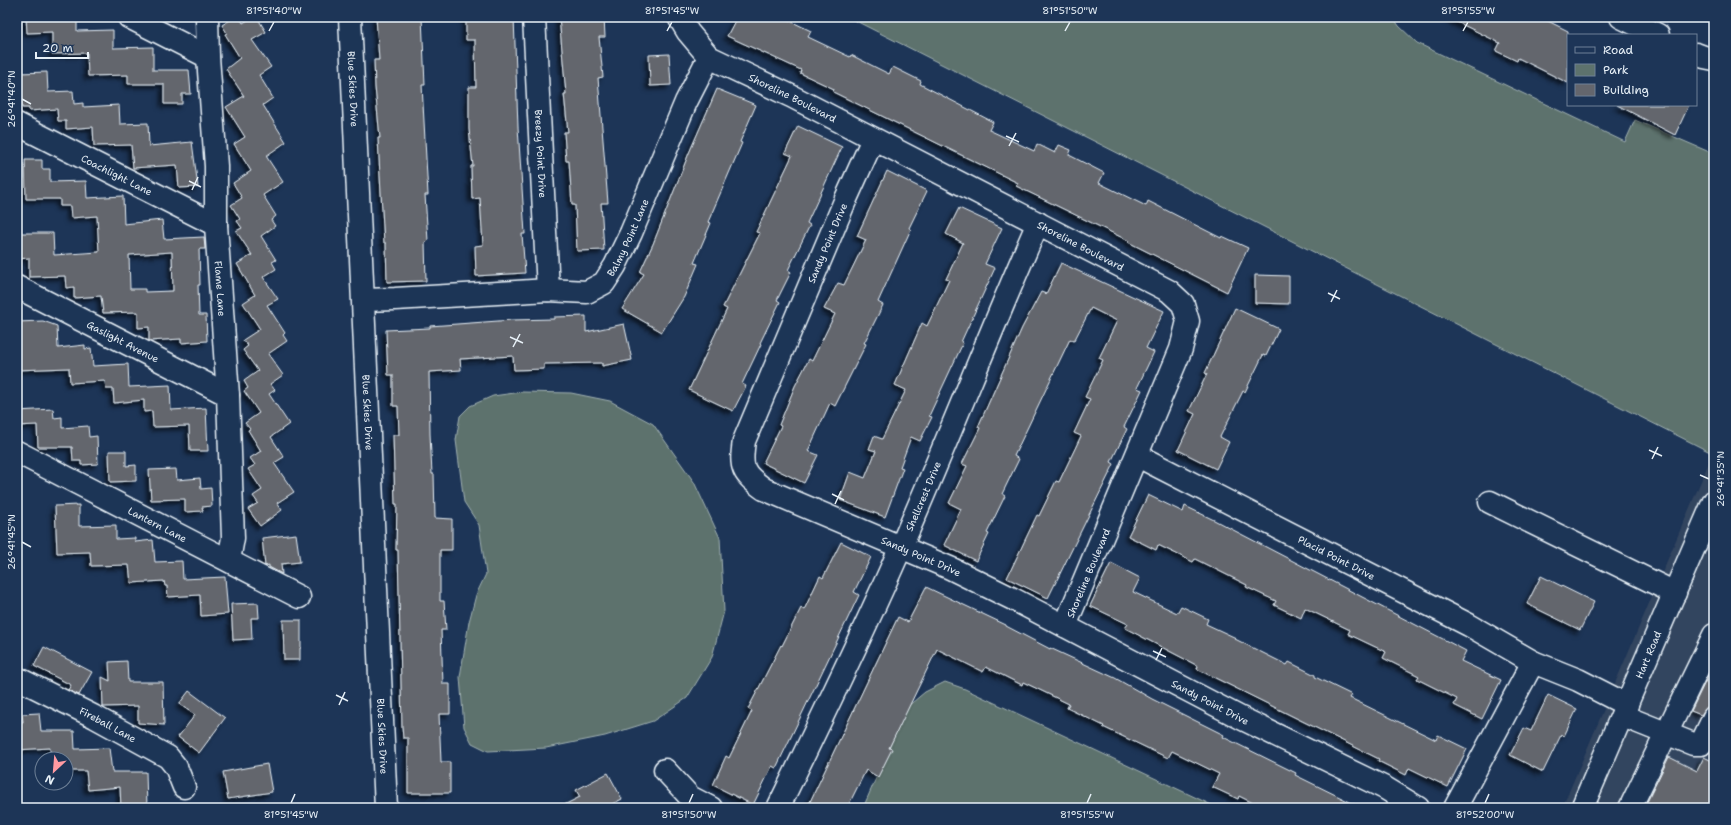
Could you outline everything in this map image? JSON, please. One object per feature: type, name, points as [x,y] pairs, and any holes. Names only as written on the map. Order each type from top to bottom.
[{"type":"street","points":[[130,17],[208,57]]},
{"type":"street","name":"Flame Lane","points":[[207,17],[208,57],[216,166],[216,225],[228,395],[233,538],[229,560]]},
{"type":"street","name":"Blue Skies Drive","points":[[350,17],[386,808]]},
{"type":"street","name":"Breezy Point Drive","points":[[534,17],[548,290]]},
{"type":"street","name":"Shoreline Boulevard","points":[[680,17],[688,32],[709,57],[791,96],[1169,291],[1183,304],[1188,322],[1181,349],[1138,456],[1065,626]]},
{"type":"street","points":[[1621,17],[1656,34]]},
{"type":"street","points":[[1697,54],[1704,58],[1714,59]]},
{"type":"street","name":"Balmy Point Lane","points":[[364,300],[395,300],[548,290],[587,292],[604,283],[615,266],[628,240],[686,102],[709,57]]},
{"type":"street","name":"Coachlight Lane","points":[[17,124],[216,225]]},
{"type":"street","name":"Sandy Point Drive","points":[[873,139],[845,201],[744,441],[741,460],[748,477],[764,490],[950,568],[1241,718],[1385,788],[1418,808]]},
{"type":"street","name":"Shellcrest Drive","points":[[778,808],[868,622],[901,548],[1009,288],[1038,223]]},
{"type":"street","name":"Gaslight Avenue","points":[[17,287],[228,395]]},
{"type":"street","name":"Lantern Lane","points":[[17,452],[299,597]]},
{"type":"street","name":"Placid Point Drive","points":[[1138,456],[1462,622],[1533,662],[1578,680],[1625,710],[1667,733],[1707,748]]},
{"type":"street","name":"Hart Road","points":[[1582,808],[1714,501]]},
{"type":"street","points":[[1490,502],[1675,593]]},
{"type":"street","points":[[1630,808],[1714,634]]},
{"type":"street","points":[[1455,808],[1533,662]]},
{"type":"street","name":"Fireball Lane","points":[[17,678],[108,724],[168,757],[176,767],[184,787]]},
{"type":"street","points":[[1707,748],[1714,718]]},
{"type":"street","points":[[665,770],[690,797],[711,808]]},
{"type":"shaded area","points":[[1713,453],[1714,478],[1573,808],[1562,808]]},
{"type":"shaded area","points":[[1714,523],[1714,808],[1592,808]]},
{"type":"green space","points":[[848,17],[1393,17],[1399,26],[1417,43],[1625,142],[1635,120],[1714,154],[1714,454]]},
{"type":"green space","points":[[522,392],[571,393],[610,401],[653,424],[694,482],[720,538],[724,611],[712,657],[687,698],[653,721],[605,736],[546,748],[488,751],[472,743],[464,727],[460,677],[469,622],[476,595],[486,574],[479,525],[464,502],[456,440],[460,416],[470,406],[493,396]]},
{"type":"green space","points":[[945,682],[965,689],[1218,808],[863,808],[907,707],[925,692]]},
{"type":"building","points":[[26,17],[77,17],[77,31],[113,30],[113,48],[153,47],[153,70],[189,70],[191,94],[182,94],[182,104],[164,104],[164,84],[128,84],[128,75],[88,76],[87,53],[52,54],[52,32],[27,33]]},
{"type":"building","points":[[235,17],[239,17],[243,23],[253,17],[257,17],[266,32],[252,40],[271,67],[259,75],[273,98],[263,105],[286,142],[266,156],[283,182],[263,195],[276,216],[271,220],[275,226],[261,236],[276,260],[272,262],[276,269],[263,277],[278,299],[267,305],[285,333],[283,335],[287,341],[268,354],[283,375],[270,384],[275,390],[269,394],[289,424],[271,437],[284,457],[274,463],[294,492],[277,503],[282,510],[260,526],[248,509],[258,503],[253,496],[262,490],[248,469],[255,465],[250,458],[261,451],[248,430],[250,429],[245,423],[259,413],[244,391],[248,388],[244,381],[258,371],[243,350],[248,346],[243,340],[260,329],[243,303],[255,295],[237,264],[252,255],[236,231],[242,228],[237,221],[240,219],[231,205],[242,198],[233,183],[251,171],[234,144],[245,137],[226,107],[244,96],[226,69],[240,58],[225,34],[227,33],[222,25]]},
{"type":"building","points":[[376,17],[422,17],[425,85],[422,85],[428,195],[425,195],[428,241],[425,242],[426,281],[387,282],[386,243],[384,243],[378,138],[380,138],[375,87],[374,60],[379,60]]},
{"type":"building","points":[[466,17],[514,17],[518,127],[525,234],[522,234],[525,273],[476,276],[475,246],[483,245],[480,198],[472,199],[471,166],[473,166],[469,129],[469,87],[476,87],[475,40],[466,40]]},
{"type":"building","points":[[559,17],[604,17],[605,37],[599,37],[603,77],[598,78],[608,203],[601,203],[604,250],[577,251],[575,205],[572,205],[569,161],[566,161],[564,132],[568,132]]},
{"type":"building","points":[[737,17],[782,17],[811,31],[808,37],[850,57],[851,55],[889,74],[893,67],[921,81],[920,84],[993,122],[989,130],[1034,151],[1037,144],[1055,153],[1059,145],[1071,150],[1069,155],[1104,173],[1099,183],[1146,206],[1148,201],[1221,238],[1222,236],[1248,248],[1227,292],[1128,242],[1129,241],[1016,186],[1018,183],[833,92],[834,89],[800,73],[801,70],[727,36]]},
{"type":"building","points":[[1447,17],[1540,17],[1568,31],[1567,82],[1518,58],[1517,61],[1496,51],[1500,43]]},
{"type":"building","points":[[669,54],[671,85],[650,86],[649,55]]},
{"type":"building","points":[[47,72],[48,92],[73,91],[74,104],[83,103],[83,107],[119,105],[120,124],[148,123],[149,146],[192,142],[198,187],[179,188],[177,165],[133,168],[131,145],[94,146],[93,127],[66,129],[66,121],[58,121],[57,109],[29,111],[29,108],[22,108],[20,73]]},
{"type":"building","points":[[717,89],[756,105],[740,142],[742,143],[708,222],[711,223],[694,263],[698,264],[684,297],[662,332],[622,309],[644,274],[640,272]]},
{"type":"building","points":[[1619,106],[1689,106],[1675,135]]},
{"type":"building","points":[[798,126],[842,147],[807,223],[810,225],[788,270],[791,272],[777,300],[780,302],[742,384],[746,386],[733,411],[689,390],[727,309],[723,307],[760,233],[756,232],[792,156],[785,153]]},
{"type":"building","points":[[25,160],[42,160],[42,169],[50,169],[50,182],[86,181],[87,198],[123,196],[124,224],[162,220],[164,239],[204,237],[205,249],[199,249],[200,285],[198,285],[199,315],[206,315],[207,341],[181,343],[181,339],[149,341],[149,327],[138,328],[138,312],[103,313],[101,296],[74,298],[74,287],[66,288],[65,276],[29,277],[29,258],[17,259],[17,233],[53,233],[54,255],[99,252],[97,216],[71,218],[70,206],[60,206],[60,199],[26,199]],"holes":[[[172,252],[173,291],[145,292],[145,289],[130,289],[129,255]]]},
{"type":"building","points":[[887,171],[927,191],[909,228],[911,229],[878,302],[883,305],[864,343],[866,344],[835,406],[830,403],[808,451],[818,455],[804,483],[763,463],[781,426],[779,425],[795,386],[809,359],[812,361],[835,314],[824,309],[838,283],[844,285],[866,240],[857,236]]},
{"type":"building","points":[[959,208],[1002,228],[985,264],[995,268],[961,342],[963,343],[929,416],[932,417],[920,441],[911,437],[900,467],[903,468],[885,517],[840,500],[850,472],[865,478],[876,451],[869,449],[874,436],[882,439],[906,390],[895,385],[922,323],[927,326],[949,280],[946,279],[963,243],[946,234]]},
{"type":"building","points":[[1061,263],[1164,311],[1146,348],[1154,352],[1137,388],[1142,390],[1124,427],[1127,429],[1111,462],[1114,464],[1048,598],[1007,578],[1037,515],[1039,516],[1056,481],[1059,482],[1081,436],[1074,433],[1090,399],[1085,397],[1103,360],[1099,358],[1117,321],[1091,308],[1074,341],[1070,339],[1014,456],[1019,459],[1002,494],[1005,496],[987,533],[989,534],[976,561],[944,545],[961,509],[949,503],[967,466],[962,464],[980,428],[978,427],[1022,328],[1041,292],[1046,294]]},
{"type":"building","points":[[1255,275],[1289,276],[1289,304],[1255,303]]},
{"type":"building","points":[[1235,308],[1279,329],[1266,356],[1263,355],[1245,392],[1243,391],[1220,437],[1229,442],[1216,469],[1178,450],[1195,414],[1189,411],[1207,374],[1205,373]]},
{"type":"building","points":[[586,316],[586,332],[624,324],[632,360],[602,366],[602,363],[544,364],[544,369],[514,370],[513,356],[460,359],[461,370],[429,372],[430,434],[432,474],[434,474],[435,518],[452,519],[452,550],[440,550],[440,601],[444,601],[446,630],[441,630],[443,684],[450,684],[450,714],[439,714],[441,762],[450,762],[450,793],[408,793],[408,738],[403,738],[402,727],[398,550],[396,550],[397,504],[395,504],[393,435],[399,435],[398,406],[393,406],[393,375],[388,375],[386,330],[430,328],[430,326],[512,320],[554,319],[554,317]]},
{"type":"building","points":[[43,321],[57,326],[58,348],[85,345],[85,349],[91,348],[93,366],[128,364],[129,387],[170,385],[171,410],[206,408],[208,451],[190,451],[189,426],[153,427],[152,411],[144,412],[144,400],[114,403],[113,389],[106,389],[105,381],[70,383],[69,368],[17,370],[17,322]]},
{"type":"building","points":[[53,409],[54,418],[62,417],[62,428],[88,426],[89,437],[97,436],[98,464],[81,465],[81,461],[73,461],[72,447],[38,447],[37,425],[17,426],[17,411]]},
{"type":"building","points":[[109,451],[126,451],[126,466],[136,465],[136,481],[110,482]]},
{"type":"building","points":[[176,469],[177,480],[200,478],[201,489],[211,488],[212,506],[202,507],[203,511],[185,512],[185,499],[151,500],[149,470]]},
{"type":"building","points":[[1148,495],[1183,512],[1185,506],[1214,520],[1466,651],[1461,661],[1501,680],[1482,719],[1454,705],[1457,699],[1417,679],[1419,676],[1383,658],[1386,652],[1348,634],[1350,630],[1305,608],[1301,618],[1274,605],[1276,601],[1246,587],[1247,585],[1195,559],[1193,562],[1158,545],[1156,550],[1128,536]]},
{"type":"building","points":[[79,505],[79,526],[116,525],[116,539],[135,538],[135,542],[153,540],[155,562],[182,561],[183,579],[225,577],[228,614],[201,616],[200,595],[168,597],[167,586],[165,586],[164,581],[131,583],[129,565],[91,566],[90,552],[57,553],[55,506]]},
{"type":"building","points":[[296,534],[300,562],[281,564],[282,574],[269,567],[269,565],[265,566],[262,538]]},
{"type":"building","points":[[841,542],[871,557],[854,592],[859,595],[776,768],[772,766],[753,805],[713,785],[726,756],[729,758],[752,711],[748,709],[781,645],[782,646],[801,608],[804,610],[820,576],[823,578]]},
{"type":"building","points":[[1111,563],[1140,578],[1133,592],[1177,613],[1181,606],[1208,619],[1206,624],[1287,665],[1289,662],[1315,675],[1315,677],[1352,695],[1350,698],[1436,740],[1438,735],[1467,749],[1448,787],[1409,768],[1406,775],[1378,761],[1379,759],[1197,669],[1198,666],[1125,628],[1128,624],[1090,606]]},
{"type":"building","points":[[1541,576],[1594,602],[1580,630],[1527,604]]},
{"type":"building","points":[[926,587],[1006,625],[1050,649],[1115,678],[1152,699],[1224,735],[1223,737],[1296,773],[1295,775],[1362,808],[1263,808],[1239,796],[1238,799],[1212,787],[1219,774],[1172,751],[1168,758],[1103,727],[1104,726],[1067,708],[1069,704],[1023,682],[1022,685],[986,667],[983,672],[937,649],[889,748],[892,749],[878,777],[866,770],[847,808],[807,808],[898,617],[908,622]]},
{"type":"building","points":[[258,603],[259,618],[251,618],[252,639],[233,640],[231,604]]},
{"type":"building","points":[[283,620],[301,620],[300,660],[284,660]]},
{"type":"building","points":[[44,647],[92,672],[79,695],[68,690],[71,685],[34,666]]},
{"type":"building","points":[[127,661],[128,682],[163,682],[164,725],[138,723],[138,706],[103,707],[102,677],[110,681],[109,662]]},
{"type":"building","points":[[1714,664],[1714,698],[1711,705],[1707,707],[1701,715],[1691,711]]},
{"type":"building","points":[[189,691],[225,718],[199,753],[178,737],[195,715],[179,704]]},
{"type":"building","points":[[1548,695],[1577,709],[1564,736],[1561,735],[1543,772],[1510,755],[1524,728],[1531,731]]},
{"type":"building","points":[[39,713],[41,731],[74,731],[75,749],[109,748],[112,772],[146,772],[147,808],[121,808],[120,787],[88,790],[86,771],[74,771],[74,751],[50,751],[50,748],[17,750],[17,722],[23,722],[22,714]]},
{"type":"building","points":[[1669,757],[1697,771],[1704,757],[1714,762],[1714,808],[1644,808]]},
{"type":"building","points":[[267,764],[272,792],[228,799],[223,772]]},
{"type":"building","points":[[608,773],[622,799],[604,808],[558,808],[580,797],[576,790]]}]
